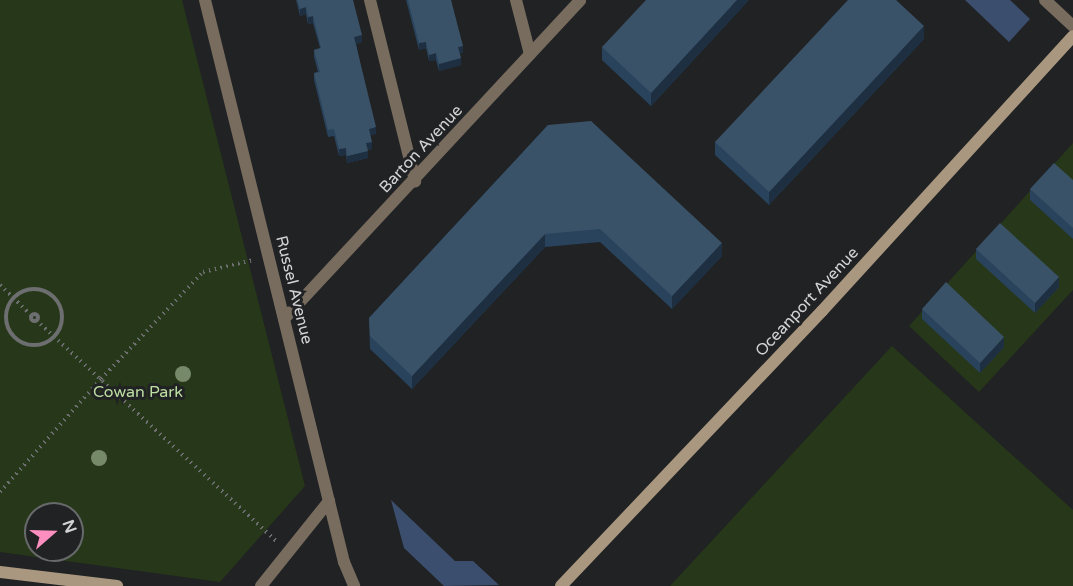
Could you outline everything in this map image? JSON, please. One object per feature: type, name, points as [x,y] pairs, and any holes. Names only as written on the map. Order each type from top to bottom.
[{"type":"main road","name":"Oceanport Avenue","points":[[561,586],[822,311],[1073,36]]},
{"type":"main road","points":[[0,572],[117,586]]},
{"type":"street","name":"Russel Avenue","points":[[205,0],[344,562],[354,586]]},
{"type":"street","points":[[370,0],[415,181]]},
{"type":"street","points":[[516,0],[530,54]]},
{"type":"street","name":"Barton Avenue","points":[[285,319],[580,0]]},
{"type":"street","points":[[1045,0],[1073,26]]},
{"type":"street","points":[[261,586],[329,501]]},
{"type":"path","points":[[0,492],[101,379],[203,272],[269,256]]},
{"type":"path","points":[[0,285],[31,315],[36,315],[36,320],[288,552]]},
{"type":"path","points":[[37,289],[54,297],[62,314],[55,337],[36,346],[19,342],[12,336],[5,318],[13,298],[27,290],[37,289]]},
{"type":"green space","name":"Cowan Park","points":[[0,0],[182,0],[305,486],[220,582],[73,562],[84,562],[84,502],[24,502],[24,555],[0,552]]},
{"type":"green space","points":[[1073,143],[1073,290],[979,392],[909,326]]},
{"type":"green space","points":[[892,346],[1073,510],[1073,586],[670,586]]},
{"type":"water","points":[[965,0],[1010,0],[1030,19],[1009,42]]},
{"type":"water","points":[[391,500],[455,561],[473,561],[499,585],[444,586],[404,548]]},
{"type":"building","points":[[297,0],[353,0],[362,35],[354,37],[376,127],[369,129],[372,142],[366,143],[368,151],[347,156],[346,148],[339,149],[334,129],[328,130],[314,73],[320,72],[314,50],[321,48],[313,16],[308,17],[306,7],[300,9]]},
{"type":"building","points":[[408,0],[451,0],[463,46],[458,47],[461,58],[439,64],[436,53],[429,55],[426,42],[419,43]]},
{"type":"building","points":[[646,0],[737,0],[651,93],[602,47]]},
{"type":"building","points":[[848,0],[896,0],[924,26],[769,192],[715,142]]},
{"type":"building","points":[[591,121],[722,243],[672,296],[600,229],[545,234],[412,376],[370,336],[369,318],[548,125]]},
{"type":"building","points":[[1054,163],[1073,180],[1073,228],[1030,189]]},
{"type":"building","points":[[1000,223],[1059,277],[1035,303],[976,249]]},
{"type":"building","points":[[946,282],[1004,337],[980,363],[922,309]]}]
